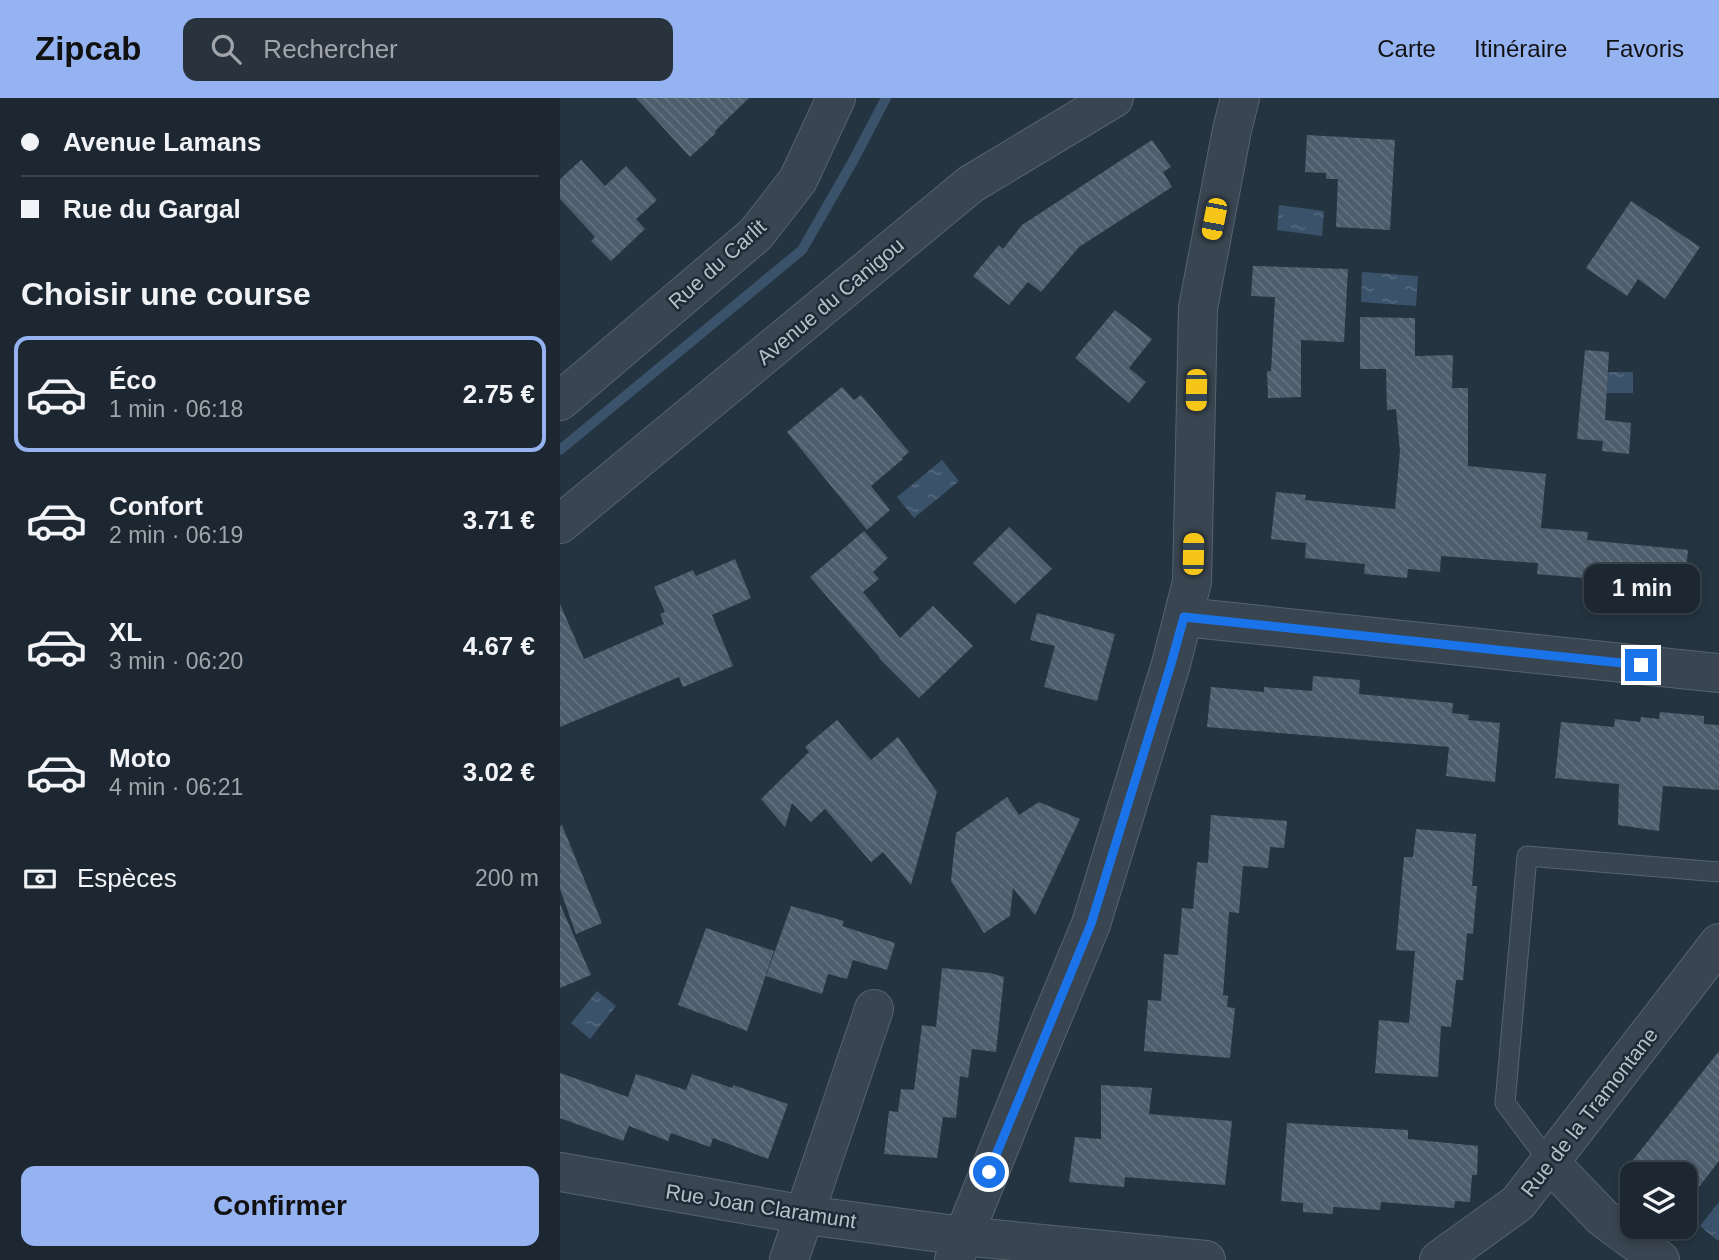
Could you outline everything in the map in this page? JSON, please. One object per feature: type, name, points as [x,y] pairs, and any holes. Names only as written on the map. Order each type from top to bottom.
[{"type":"street","name":"Rue du Carlit","points":[[560,401],[756,234],[798,180],[836,98]]},
{"type":"street","name":"Avenue du Canigou","points":[[560,524],[971,184],[1114,98]]},
{"type":"street","points":[[1206,1260],[959,1248],[1091,924],[1184,617],[1192,582],[1198,308],[1240,98]]},
{"type":"street","points":[[1184,617],[1719,673]]},
{"type":"street","name":"Rue de la Tramontane","points":[[1439,1260],[1518,1203],[1719,943]]},
{"type":"street","points":[[789,1260],[874,1009]]},
{"type":"street","points":[[1550,1163],[1603,1218],[1660,1260]]},
{"type":"street","name":"Rue Joan Claramunt","points":[[560,1172],[806,1214],[959,1248]]},
{"type":"lane","points":[[1550,1163],[1505,1103],[1527,856],[1719,872]]},
{"type":"water","points":[[1279,205],[1324,211],[1322,236],[1277,230]]},
{"type":"water","points":[[1362,272],[1418,276],[1416,306],[1361,302]]},
{"type":"water","points":[[1586,372],[1633,372],[1633,393],[1586,393]]},
{"type":"water","points":[[942,460],[959,481],[914,518],[897,497]]},
{"type":"water","points":[[597,991],[616,1006],[590,1039],[571,1023]]},
{"type":"water","points":[[1719,1202],[1719,1239],[1718,1241],[1700,1226]]},
{"type":"building","points":[[636,98],[749,98],[690,157]]},
{"type":"building","points":[[1307,135],[1395,140],[1390,230],[1336,227],[1338,179],[1326,179],[1326,173],[1305,172]]},
{"type":"building","points":[[1152,140],[1171,167],[1163,172],[1172,187],[1079,247],[1041,292],[1028,282],[1009,305],[973,276],[999,245],[1003,249],[1022,225]]},
{"type":"building","points":[[581,160],[605,186],[626,166],[657,200],[636,219],[645,229],[611,261],[591,241],[595,237],[560,199],[560,179]]},
{"type":"building","points":[[1631,201],[1700,247],[1665,299],[1638,279],[1627,296],[1586,268]]},
{"type":"building","points":[[1253,266],[1348,269],[1344,342],[1301,340],[1301,397],[1268,398],[1267,371],[1271,371],[1275,297],[1251,296]]},
{"type":"building","points":[[1115,310],[1152,339],[1129,368],[1146,382],[1129,403],[1075,358]]},
{"type":"building","points":[[1360,317],[1415,318],[1415,356],[1453,355],[1452,388],[1468,388],[1468,466],[1546,474],[1541,528],[1588,532],[1587,540],[1688,550],[1683,597],[1583,588],[1584,578],[1537,574],[1538,563],[1441,556],[1440,572],[1408,569],[1407,578],[1364,574],[1365,564],[1305,558],[1306,543],[1271,539],[1276,492],[1306,495],[1305,500],[1395,509],[1400,451],[1396,409],[1387,410],[1386,369],[1360,369]]},
{"type":"building","points":[[1585,350],[1609,352],[1605,420],[1631,423],[1629,454],[1602,451],[1603,441],[1577,439]]},
{"type":"building","points":[[842,387],[854,400],[861,395],[909,452],[871,486],[890,510],[867,530],[787,432]]},
{"type":"building","points":[[1009,527],[1052,569],[1015,604],[973,563]]},
{"type":"building","points":[[864,531],[888,558],[873,572],[879,579],[863,592],[900,638],[933,606],[973,646],[919,698],[879,658],[810,577]]},
{"type":"building","points":[[735,559],[751,598],[712,615],[733,666],[683,687],[679,677],[560,727],[560,604],[584,659],[664,624],[660,614],[665,612],[654,587],[693,570],[696,576]]},
{"type":"building","points":[[1037,613],[1115,634],[1097,701],[1044,687],[1055,646],[1030,640]]},
{"type":"building","points":[[1313,676],[1360,680],[1359,694],[1453,703],[1452,713],[1469,715],[1468,720],[1500,723],[1495,782],[1446,776],[1449,747],[1207,727],[1211,687],[1264,692],[1264,687],[1312,691]]},
{"type":"building","points":[[1660,712],[1704,716],[1704,724],[1719,725],[1719,790],[1663,786],[1659,831],[1618,825],[1619,784],[1555,778],[1561,722],[1614,727],[1615,719],[1640,722],[1641,717],[1659,719]]},
{"type":"building","points":[[837,720],[871,760],[898,737],[937,792],[911,885],[883,852],[871,862],[825,809],[811,822],[792,803],[785,827],[761,799],[809,752],[805,747]]},
{"type":"building","points":[[1007,797],[1019,815],[1039,802],[1080,819],[1035,915],[1013,888],[1010,916],[984,933],[951,881],[956,833]]},
{"type":"building","points":[[1211,815],[1287,821],[1284,848],[1270,847],[1268,868],[1243,866],[1239,913],[1229,912],[1223,995],[1228,996],[1227,1007],[1235,1008],[1230,1058],[1144,1051],[1148,1000],[1161,1001],[1164,954],[1178,955],[1182,908],[1193,909],[1197,862],[1208,863]]},
{"type":"building","points":[[562,825],[602,923],[576,934],[560,889]]},
{"type":"building","points":[[1416,829],[1476,834],[1472,886],[1477,886],[1473,934],[1467,933],[1463,980],[1456,980],[1451,1027],[1441,1026],[1438,1077],[1375,1073],[1379,1020],[1409,1023],[1415,951],[1396,950],[1404,857],[1413,857]]},
{"type":"building","points":[[560,904],[591,975],[560,988]]},
{"type":"building","points":[[791,906],[844,921],[842,926],[895,943],[887,970],[853,960],[847,979],[828,974],[822,994],[766,976]]},
{"type":"building","points":[[706,928],[774,951],[747,1031],[678,1005]]},
{"type":"building","points":[[942,968],[1004,977],[996,1052],[972,1049],[968,1078],[960,1076],[956,1118],[943,1117],[937,1158],[884,1154],[889,1111],[898,1112],[901,1089],[914,1090],[922,1025],[936,1027]]},
{"type":"building","points":[[1719,1051],[1719,1161],[1697,1189],[1697,1162],[1631,1162]]},
{"type":"building","points":[[560,1073],[628,1097],[636,1074],[686,1090],[692,1074],[788,1104],[768,1159],[713,1138],[710,1147],[671,1133],[668,1141],[629,1126],[623,1141],[560,1118]]},
{"type":"building","points":[[1101,1085],[1152,1088],[1149,1114],[1232,1121],[1225,1185],[1125,1177],[1124,1187],[1069,1182],[1075,1137],[1101,1139]]},
{"type":"building","points":[[1287,1123],[1408,1130],[1408,1139],[1478,1146],[1477,1175],[1472,1175],[1470,1202],[1455,1201],[1454,1208],[1381,1202],[1380,1210],[1333,1207],[1333,1214],[1303,1212],[1303,1203],[1281,1201]]},
{"type":"waterway","points":[[560,450],[802,250],[886,98]]},
{"type":"route","points":[[989,1172],[1091,924],[1184,617],[1641,665]]}]
